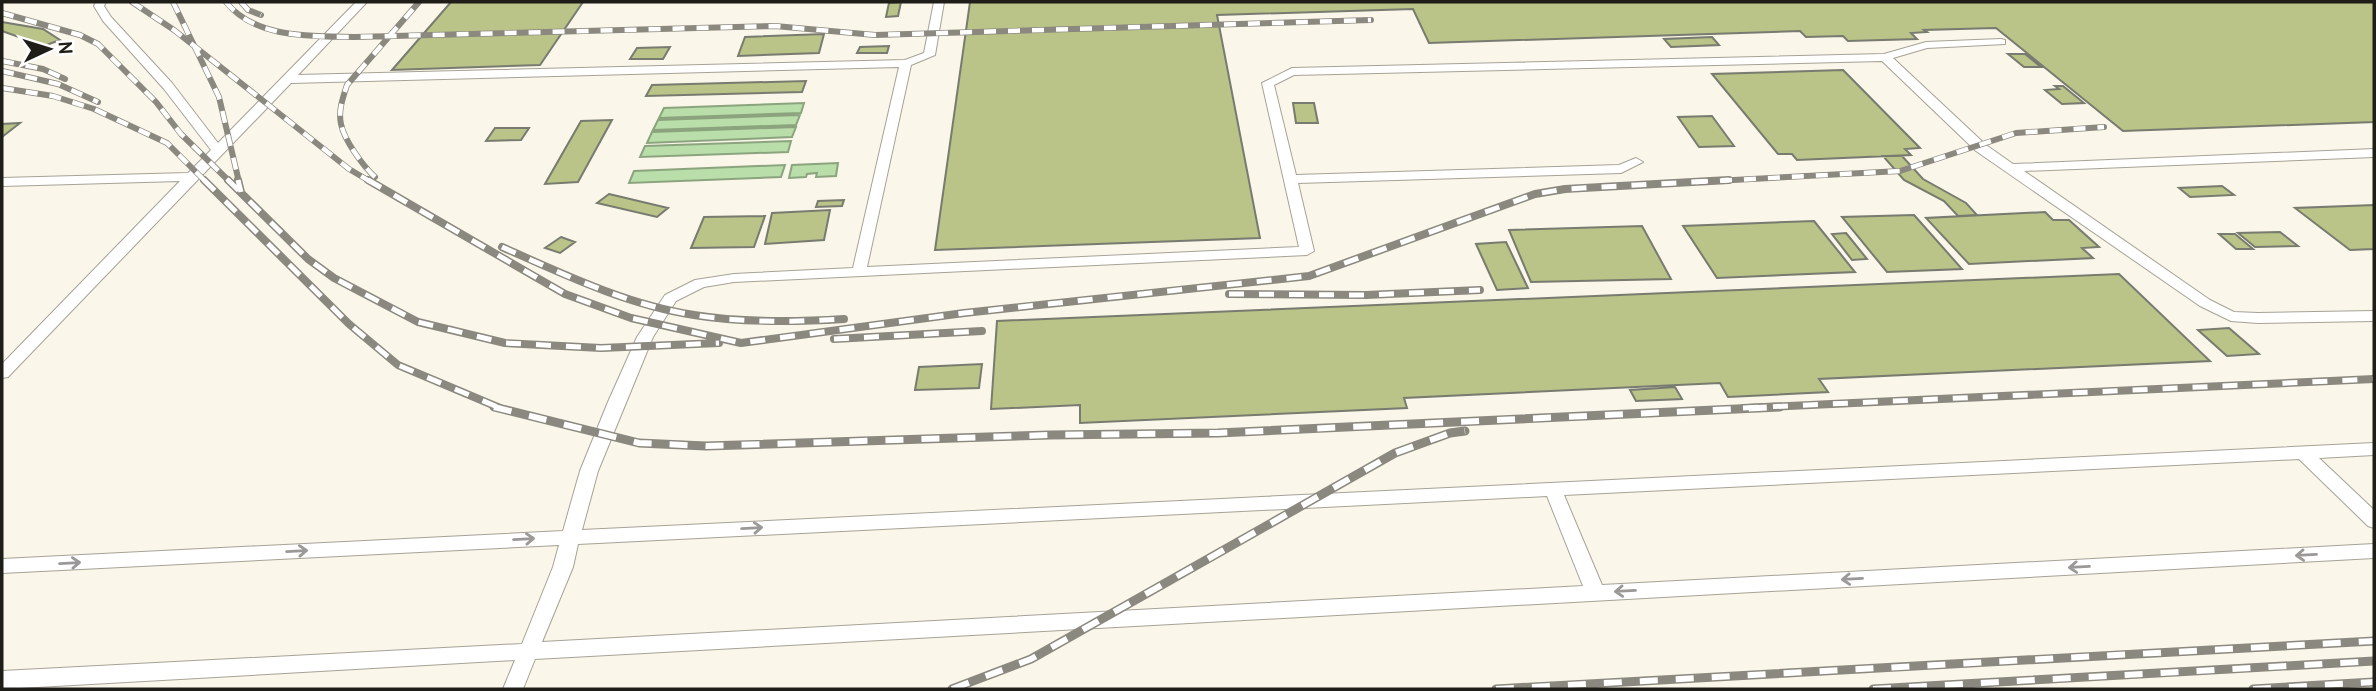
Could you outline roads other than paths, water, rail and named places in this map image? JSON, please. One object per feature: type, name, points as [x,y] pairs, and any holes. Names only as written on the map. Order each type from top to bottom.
[{"type":"lane","points":[[101,2],[99,6],[107,19],[169,86],[217,150]]},
{"type":"lane","points":[[2,373],[362,2]]},
{"type":"lane","points":[[289,79],[906,63],[929,55],[939,2]]},
{"type":"lane","points":[[513,689],[563,567],[589,471],[645,337],[670,298],[700,283],[734,278],[1307,251],[1268,83],[1292,72],[1885,57],[1926,45],[2001,42]]},
{"type":"lane","points":[[1885,57],[1981,148],[2205,303],[2231,316],[2374,316]]},
{"type":"lane","points":[[859,272],[906,63]]},
{"type":"lane","points":[[2011,168],[2374,153]]},
{"type":"lane","points":[[1290,179],[1622,169],[1636,162]]},
{"type":"lane","points":[[2,181],[193,177]]},
{"type":"lane","points":[[2,566],[2374,449]]},
{"type":"lane","points":[[2304,453],[2374,521]]},
{"type":"lane","points":[[1553,489],[1595,593]]},
{"type":"lane","points":[[2,680],[2374,551]]},
{"type":"railway","points":[[132,2],[194,46]]},
{"type":"railway","points":[[173,2],[194,46]]},
{"type":"railway","points":[[226,2],[252,23],[285,33],[389,36]]},
{"type":"railway","points":[[241,2],[248,10],[261,15]]},
{"type":"railway","points":[[389,36],[419,2]]},
{"type":"railway","points":[[2,13],[80,35],[98,44],[156,102],[181,134],[230,182]]},
{"type":"railway","points":[[389,36],[775,26],[875,35],[1371,20]]},
{"type":"railway","points":[[375,177],[346,137],[340,114],[347,85],[389,36]]},
{"type":"railway","points":[[194,46],[349,169],[371,182]]},
{"type":"railway","points":[[194,46],[219,97],[239,182]]},
{"type":"railway","points":[[2,61],[43,69],[65,79]]},
{"type":"railway","points":[[2,71],[58,84],[98,102]]},
{"type":"railway","points":[[2,88],[53,96],[94,109],[167,143],[204,180]]},
{"type":"railway","points":[[1696,182],[1900,171],[2016,133],[2104,127]]},
{"type":"railway","points":[[204,180],[349,324],[398,365],[500,408]]},
{"type":"railway","points":[[228,180],[308,259],[334,278],[418,322],[505,343],[601,348],[719,343]]},
{"type":"railway","points":[[238,180],[241,192]]},
{"type":"railway","points":[[368,180],[565,294],[631,318],[741,343],[964,313],[1309,276],[1535,194],[1565,189],[1729,180]]},
{"type":"railway","points":[[502,247],[596,287],[669,310],[712,318],[750,321],[844,319]]},
{"type":"railway","points":[[1229,294],[1366,295],[1480,290]]},
{"type":"railway","points":[[834,339],[982,331]]},
{"type":"railway","points":[[1743,408],[2374,379]]},
{"type":"railway","points":[[494,407],[639,443],[706,446],[1050,435],[1218,433],[1780,407]]},
{"type":"railway","points":[[952,689],[1031,659],[1395,453],[1450,433],[1465,431]]},
{"type":"railway","points":[[1496,689],[2374,641]]},
{"type":"railway","points":[[1873,689],[2374,661]]},
{"type":"railway","points":[[2253,689],[2374,682]]}]
